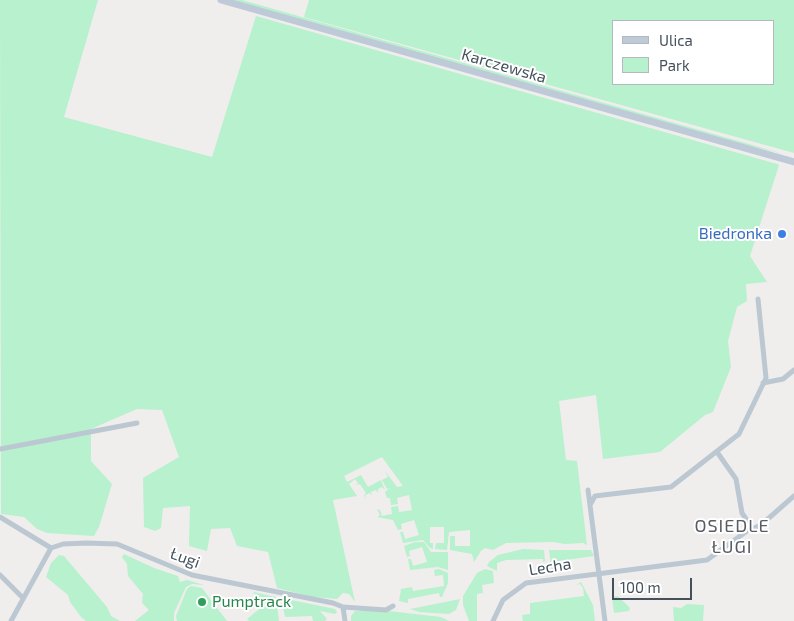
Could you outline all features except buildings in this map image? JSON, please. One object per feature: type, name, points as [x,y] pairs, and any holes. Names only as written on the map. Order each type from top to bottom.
[{"type":"main road","name":"Karczewska","points":[[221,0],[794,162]]},
{"type":"street","points":[[590,505],[595,496],[670,487],[739,434],[766,378],[758,299]]},
{"type":"street","points":[[762,384],[783,379],[794,370]]},
{"type":"street","points":[[0,449],[137,423]]},
{"type":"street","points":[[717,452],[736,480],[742,513],[752,528]]},
{"type":"street","points":[[588,490],[605,621]]},
{"type":"street","name":"Lecha","points":[[494,621],[503,600],[522,585],[540,580],[704,561],[752,528],[767,521],[794,496]]},
{"type":"street","points":[[0,517],[51,548],[11,621]]},
{"type":"street","name":"Ługi","points":[[51,548],[63,544],[112,543],[192,575],[333,603],[342,607],[386,610],[393,606]]},
{"type":"street","points":[[0,575],[23,598]]},
{"type":"street","points":[[342,607],[345,621]]},
{"type":"green space","points":[[0,0],[98,0],[64,117],[212,157],[256,16],[779,165],[750,256],[767,282],[746,284],[747,301],[737,307],[728,341],[731,367],[713,412],[705,415],[660,452],[603,459],[596,395],[559,401],[566,460],[577,461],[587,545],[583,543],[565,544],[553,542],[506,543],[493,550],[485,548],[474,562],[472,554],[450,550],[450,536],[455,536],[455,546],[470,546],[470,530],[449,532],[447,550],[435,549],[436,543],[444,543],[444,527],[430,527],[430,543],[433,543],[433,549],[423,540],[403,543],[400,532],[403,532],[405,539],[419,535],[414,520],[401,524],[402,529],[398,530],[393,520],[377,517],[380,515],[377,509],[380,510],[382,516],[392,514],[391,507],[398,506],[399,512],[412,510],[409,495],[397,498],[398,504],[391,505],[390,498],[387,498],[385,492],[390,488],[387,489],[382,480],[388,477],[385,471],[397,487],[403,486],[382,457],[344,476],[347,482],[361,475],[368,487],[381,480],[385,490],[382,487],[378,489],[378,493],[376,490],[371,492],[372,496],[370,493],[365,495],[366,499],[364,495],[366,493],[360,484],[356,485],[358,483],[355,479],[349,484],[357,496],[333,500],[355,602],[349,594],[343,593],[337,599],[313,597],[277,588],[268,552],[237,546],[230,528],[211,529],[207,551],[189,546],[190,506],[163,508],[161,528],[155,531],[144,527],[143,478],[179,457],[162,410],[137,409],[91,429],[91,461],[112,484],[99,527],[94,536],[47,533],[37,529],[24,517],[1,514]]},
{"type":"green space","points":[[229,0],[242,0],[784,154],[728,141]]},
{"type":"green space","points":[[309,0],[794,0],[794,153],[304,17]]},
{"type":"green space","points":[[415,542],[424,542],[431,552],[448,552],[448,570],[438,567],[410,570],[408,559],[411,559],[413,566],[427,562],[422,547],[409,551],[410,556],[407,557],[404,546]]},
{"type":"green space","points":[[523,549],[544,550],[545,561],[543,562],[543,559],[506,560],[497,563],[497,571],[487,566],[498,555]]},
{"type":"green space","points":[[549,550],[591,550],[594,556],[558,561],[559,569],[552,573]]},
{"type":"green space","points":[[124,554],[154,568],[178,576],[180,582],[187,580],[204,585],[192,584],[186,587],[174,613],[174,621],[135,621],[149,610],[142,603],[143,594],[128,576],[127,564],[122,557]]},
{"type":"green space","points":[[59,555],[64,556],[107,607],[111,616],[120,621],[86,621],[81,617],[70,602],[68,595],[46,577],[51,563]]},
{"type":"green space","points":[[439,569],[448,573],[448,583],[442,597],[440,597],[439,593],[408,599],[408,603],[399,601],[401,589],[412,587],[413,591],[444,586],[443,575],[435,576],[434,570]]},
{"type":"green space","points":[[485,569],[493,571],[494,583],[482,585],[483,593],[477,594],[477,621],[469,621],[463,605],[463,596],[477,573]]},
{"type":"green space","points":[[581,582],[593,605],[595,621],[523,621],[522,615],[530,614],[530,603],[584,596],[583,588],[580,584],[576,585]]},
{"type":"green space","points":[[191,586],[202,588],[227,621],[177,621],[176,616],[187,589]]},
{"type":"green space","points":[[253,592],[276,597],[279,621],[249,621],[247,619],[263,606]]},
{"type":"green space","points":[[618,596],[630,608],[629,611],[614,613],[612,597]]},
{"type":"green space","points":[[281,598],[335,609],[337,612],[335,614],[320,611],[327,619],[325,621],[313,621],[312,616],[285,617]]},
{"type":"green space","points":[[460,599],[456,610],[449,614],[419,612],[410,609]]},
{"type":"green space","points":[[687,604],[704,605],[703,621],[674,621],[673,607],[681,608]]},
{"type":"green space","points":[[355,611],[389,611],[441,617],[449,621],[351,621],[351,616]]},
{"type":"place","name":"Biedronka","points":[[782,234]]},
{"type":"place","name":"Pumptrack","points":[[202,602]]},
{"type":"district","name":"OSIEDLE ŁUGI","points":[[732,536]]}]
